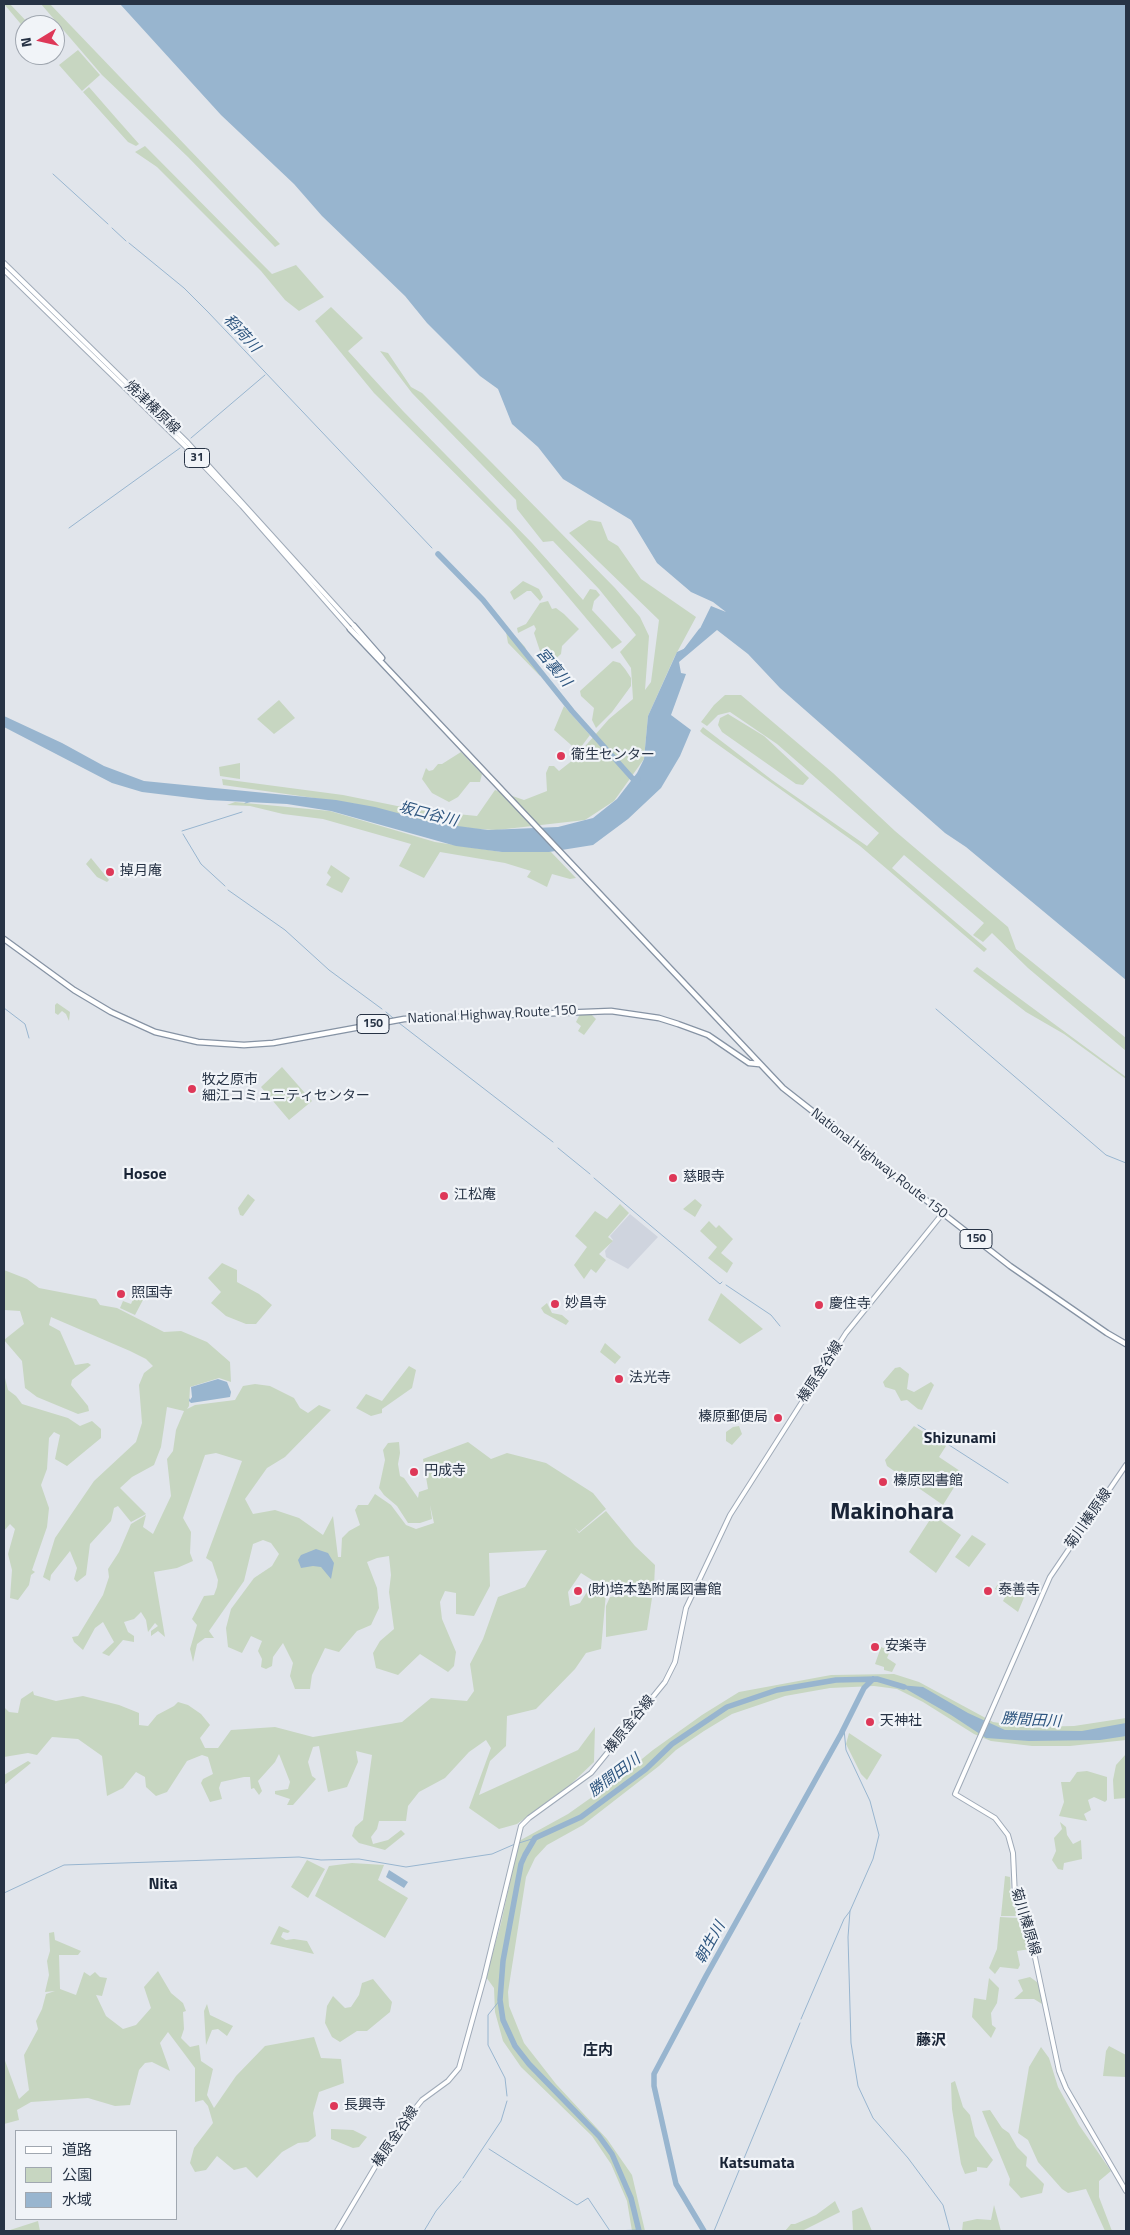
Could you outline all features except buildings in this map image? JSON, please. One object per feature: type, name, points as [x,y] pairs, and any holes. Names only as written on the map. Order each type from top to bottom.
[{"type":"highway","name":"National Highway Route 150","points":[[352,627],[562,855],[759,1064],[795,1098],[1039,1287],[1126,1344]]},
{"type":"highway","name":"National Highway Route 150","points":[[4,939],[74,990],[111,1012],[155,1032],[198,1042],[244,1045],[273,1043],[404,1019],[611,1011],[658,1018],[678,1024],[708,1035],[749,1063],[759,1064]]},
{"type":"main road","name":"焼津榛原線","points":[[4,263],[188,443],[352,627]]},
{"type":"main road","name":"焼津榛原線","points":[[4,270],[185,446],[352,627]]},
{"type":"main road","name":"榛原金谷線","points":[[337,2231],[394,2135],[422,2100],[452,2077],[459,2068],[484,1978],[515,1844],[521,1826],[529,1818],[591,1773],[665,1682],[675,1662],[686,1608],[730,1515],[846,1333],[943,1213]]},
{"type":"main road","name":"菊川榛原線","points":[[1126,1464],[1050,1576],[956,1794],[995,1818],[1008,1835],[1013,1853],[1014,1897],[1033,1948],[1059,2071],[1066,2088],[1126,2191]]},
{"type":"shaded area","points":[[630,1214],[658,1237],[628,1269],[606,1257],[605,1251],[613,1240],[610,1236]]},
{"type":"green space","points":[[4,4],[10,4],[20,15],[15,15],[15,17]]},
{"type":"green space","points":[[41,4],[50,4],[61,15],[50,15]]},
{"type":"green space","points":[[65,20],[280,244],[275,247],[188,157],[102,75],[65,32]]},
{"type":"green space","points":[[78,50],[100,75],[82,91],[59,65],[65,65],[65,60]]},
{"type":"green space","points":[[89,87],[139,144],[136,146],[128,142],[83,92]]},
{"type":"green space","points":[[145,146],[272,274],[296,265],[324,297],[299,311],[285,300],[261,271],[157,167],[135,152]]},
{"type":"green space","points":[[331,307],[363,338],[348,351],[403,411],[532,543],[583,600],[590,589],[596,590],[600,595],[594,601],[592,610],[622,642],[612,649],[511,529],[374,393],[315,321]]},
{"type":"green space","points":[[380,351],[388,353],[411,387],[422,393],[493,464],[615,588],[640,617],[649,636],[645,690],[651,682],[659,620],[569,533],[589,520],[601,522],[608,540],[618,546],[641,579],[696,617],[674,658],[648,716],[644,759],[614,801],[585,820],[497,830],[476,829],[439,824],[356,804],[223,785],[222,779],[343,795],[417,810],[477,816],[495,790],[524,800],[547,791],[546,773],[549,766],[554,766],[559,771],[573,760],[609,719],[633,699],[631,668],[620,652],[636,635],[599,589],[553,541],[543,542],[517,509],[516,500],[412,393]]},
{"type":"green space","points":[[523,581],[539,589],[543,597],[540,601],[531,591],[527,591],[514,600],[510,592]]},
{"type":"green space","points":[[548,601],[552,609],[556,608],[579,629],[562,646],[561,654],[551,663],[541,659],[544,651],[540,651],[534,633],[536,629],[534,625],[518,633],[517,628],[526,624],[540,603]]},
{"type":"green space","points":[[506,632],[517,638],[525,647],[531,660],[542,670],[540,676],[508,643]]},
{"type":"green space","points":[[613,661],[620,663],[625,669],[631,678],[631,686],[612,712],[596,728],[592,720],[594,708],[581,696],[580,691]]},
{"type":"green space","points":[[725,695],[741,695],[833,773],[895,831],[1008,927],[1016,949],[1126,1038],[1126,1051],[1028,968],[992,933],[983,942],[973,935],[984,923],[904,855],[892,868],[987,949],[984,952],[860,846],[703,734],[700,731],[703,727],[772,780],[867,846],[879,833],[777,744],[730,712],[718,715],[707,726],[701,722],[714,705]]},
{"type":"green space","points":[[279,700],[295,718],[274,734],[257,719]]},
{"type":"green space","points":[[564,706],[590,735],[578,751],[554,730]]},
{"type":"green space","points":[[728,714],[764,736],[809,778],[803,785],[796,784],[722,732],[718,725],[720,718]]},
{"type":"green space","points":[[461,752],[482,774],[480,782],[470,782],[458,797],[449,802],[432,793],[422,779],[426,768],[429,771],[433,770],[438,764],[442,764]]},
{"type":"green space","points":[[240,763],[240,779],[220,776],[219,767]]},
{"type":"green space","points":[[235,802],[330,811],[435,842],[502,852],[551,852],[576,878],[570,879],[552,874],[547,887],[527,877],[531,871],[505,863],[440,852],[424,878],[399,866],[411,844],[323,819],[283,814],[250,806],[227,805]]},
{"type":"green space","points":[[91,858],[109,880],[107,882],[97,877],[86,864]]},
{"type":"green space","points":[[331,865],[350,878],[342,893],[326,885],[331,877],[327,873]]},
{"type":"green space","points":[[977,967],[1126,1077],[1126,1079],[1064,1034],[1026,1012],[973,971]]},
{"type":"green space","points":[[57,1003],[70,1012],[69,1021],[66,1014],[62,1011],[58,1015],[55,1013],[55,1005]]},
{"type":"green space","points":[[590,1013],[596,1019],[584,1035],[578,1031],[581,1026],[576,1022],[580,1014]]},
{"type":"green space","points":[[282,1067],[312,1101],[289,1120],[261,1087]]},
{"type":"green space","points":[[248,1194],[255,1200],[243,1216],[240,1215],[238,1208]]},
{"type":"green space","points":[[695,1199],[702,1205],[695,1217],[683,1209]]},
{"type":"green space","points":[[620,1204],[629,1213],[608,1237],[613,1241],[599,1254],[606,1260],[596,1273],[591,1269],[584,1279],[574,1265],[587,1247],[575,1236],[595,1211],[607,1219]]},
{"type":"green space","points":[[709,1221],[716,1228],[719,1225],[733,1239],[721,1253],[733,1263],[727,1273],[708,1258],[717,1247],[700,1231]]},
{"type":"green space","points":[[222,1263],[237,1270],[237,1282],[259,1294],[272,1305],[256,1324],[246,1324],[226,1316],[211,1303],[221,1292],[208,1278]]},
{"type":"green space","points":[[4,1270],[27,1279],[39,1288],[96,1299],[100,1305],[117,1308],[164,1332],[181,1331],[207,1342],[230,1362],[231,1382],[219,1378],[190,1387],[189,1406],[187,1409],[195,1405],[235,1400],[243,1386],[255,1384],[270,1386],[294,1398],[300,1408],[308,1413],[319,1405],[331,1410],[285,1457],[267,1468],[245,1499],[253,1514],[275,1510],[299,1518],[323,1535],[333,1516],[338,1557],[341,1557],[342,1538],[349,1531],[360,1525],[355,1510],[358,1505],[368,1505],[375,1494],[391,1505],[406,1525],[416,1529],[434,1523],[430,1505],[432,1519],[420,1523],[408,1523],[397,1506],[379,1488],[385,1460],[383,1450],[388,1443],[399,1442],[398,1464],[400,1476],[404,1478],[418,1498],[419,1492],[428,1489],[423,1459],[468,1442],[491,1459],[507,1453],[546,1463],[593,1493],[606,1509],[579,1532],[575,1528],[579,1533],[606,1511],[635,1546],[655,1565],[654,1587],[603,1587],[581,1573],[568,1592],[570,1606],[580,1603],[592,1584],[606,1593],[601,1649],[586,1653],[575,1669],[536,1709],[507,1716],[506,1746],[490,1761],[479,1795],[578,1750],[595,1727],[594,1762],[570,1785],[517,1824],[499,1829],[469,1808],[491,1748],[486,1740],[469,1752],[445,1778],[419,1792],[408,1806],[406,1821],[379,1821],[377,1829],[371,1837],[373,1844],[388,1840],[401,1830],[405,1834],[385,1850],[359,1843],[352,1836],[355,1827],[363,1820],[372,1755],[356,1751],[358,1762],[347,1787],[328,1792],[319,1746],[313,1747],[308,1762],[312,1776],[316,1779],[293,1805],[287,1805],[290,1799],[275,1794],[275,1791],[288,1789],[290,1782],[279,1754],[275,1762],[258,1781],[262,1791],[259,1795],[254,1788],[251,1789],[250,1777],[244,1777],[221,1782],[219,1788],[222,1799],[210,1802],[201,1783],[203,1779],[213,1774],[208,1757],[202,1755],[187,1761],[167,1792],[156,1796],[146,1787],[145,1777],[136,1772],[123,1788],[107,1796],[102,1756],[78,1739],[52,1737],[37,1755],[28,1753],[4,1757],[4,1707],[9,1712],[18,1713],[21,1699],[33,1691],[34,1695],[56,1701],[83,1696],[119,1705],[139,1713],[139,1725],[148,1726],[157,1715],[178,1702],[188,1705],[201,1714],[210,1725],[200,1738],[205,1748],[218,1748],[231,1730],[275,1727],[313,1737],[402,1722],[431,1698],[467,1701],[474,1691],[470,1664],[483,1639],[498,1597],[525,1587],[547,1550],[489,1553],[490,1586],[474,1616],[456,1614],[456,1593],[445,1591],[440,1602],[442,1619],[456,1652],[454,1666],[448,1672],[420,1654],[398,1675],[376,1668],[373,1653],[380,1641],[394,1629],[389,1592],[391,1575],[389,1556],[367,1562],[377,1588],[379,1608],[371,1625],[357,1631],[339,1652],[325,1648],[312,1675],[310,1689],[295,1689],[290,1676],[293,1663],[283,1643],[273,1657],[272,1666],[266,1669],[261,1667],[262,1659],[258,1651],[262,1641],[251,1636],[242,1653],[228,1647],[226,1628],[231,1609],[254,1578],[272,1566],[279,1554],[271,1543],[263,1540],[253,1544],[244,1581],[209,1631],[214,1638],[205,1638],[197,1644],[193,1662],[190,1649],[197,1625],[192,1619],[204,1596],[214,1595],[218,1580],[212,1562],[206,1558],[242,1461],[216,1453],[205,1455],[183,1518],[191,1532],[190,1553],[193,1561],[177,1568],[154,1572],[165,1637],[158,1631],[151,1636],[151,1631],[158,1626],[155,1623],[148,1632],[146,1620],[141,1612],[134,1619],[124,1622],[128,1632],[134,1636],[134,1642],[123,1640],[109,1656],[102,1653],[114,1642],[103,1622],[95,1628],[83,1650],[74,1642],[72,1637],[78,1636],[103,1595],[109,1577],[108,1569],[119,1552],[131,1524],[146,1515],[143,1527],[153,1534],[171,1496],[167,1459],[173,1451],[176,1430],[184,1411],[167,1407],[161,1447],[154,1465],[132,1477],[120,1488],[146,1514],[131,1522],[118,1506],[114,1508],[111,1521],[90,1544],[86,1575],[77,1582],[74,1579],[77,1568],[70,1551],[51,1575],[50,1581],[43,1577],[55,1538],[94,1481],[136,1442],[142,1423],[139,1385],[144,1373],[153,1366],[146,1359],[130,1351],[51,1317],[49,1325],[60,1331],[75,1365],[88,1363],[91,1365],[72,1380],[71,1385],[88,1406],[89,1411],[78,1414],[37,1397],[25,1388],[22,1361],[4,1340],[24,1324],[20,1311],[4,1310]]},
{"type":"green space","points":[[136,1293],[144,1298],[135,1315],[120,1308],[123,1301],[131,1304]]},
{"type":"green space","points":[[721,1293],[763,1329],[740,1344],[708,1320]]},
{"type":"green space","points":[[547,1303],[552,1313],[562,1315],[569,1321],[566,1325],[544,1313],[541,1308]]},
{"type":"green space","points":[[605,1343],[621,1357],[615,1364],[600,1352]]},
{"type":"green space","points":[[409,1366],[416,1370],[412,1388],[382,1409],[382,1413],[371,1416],[356,1408],[366,1394],[382,1401]]},
{"type":"green space","points":[[900,1367],[909,1374],[907,1389],[914,1392],[931,1382],[934,1385],[922,1410],[907,1400],[901,1401],[895,1390],[885,1387],[883,1382],[895,1368]]},
{"type":"green space","points":[[4,1374],[8,1390],[22,1404],[68,1418],[80,1426],[92,1421],[101,1429],[101,1438],[67,1466],[55,1459],[60,1435],[54,1432],[49,1438],[47,1469],[41,1485],[49,1508],[47,1527],[32,1570],[35,1572],[31,1575],[29,1585],[18,1600],[10,1598],[12,1570],[8,1554],[15,1529],[10,1524],[4,1531]]},
{"type":"green space","points":[[739,1426],[742,1434],[732,1445],[726,1441],[726,1432],[733,1427]]},
{"type":"green space","points":[[914,1426],[946,1446],[939,1457],[963,1473],[943,1505],[887,1466],[885,1460]]},
{"type":"green space","points":[[933,1515],[961,1535],[936,1573],[909,1552]]},
{"type":"green space","points":[[972,1535],[986,1544],[969,1567],[955,1557]]},
{"type":"green space","points":[[1000,1580],[1025,1595],[1018,1612],[1003,1601],[1006,1595],[995,1589]]},
{"type":"green space","points":[[622,1595],[652,1598],[647,1630],[606,1637],[606,1606],[610,1597]]},
{"type":"green space","points":[[881,1647],[890,1651],[887,1658],[896,1664],[892,1672],[884,1670],[884,1667],[875,1664]]},
{"type":"green space","points":[[894,1674],[919,1682],[993,1722],[1027,1727],[1074,1726],[1126,1718],[1126,1740],[1070,1746],[1032,1746],[991,1741],[974,1734],[923,1702],[897,1689],[874,1686],[830,1688],[785,1696],[732,1714],[676,1750],[659,1766],[583,1825],[547,1845],[535,1858],[526,1877],[508,1992],[509,2006],[524,2043],[556,2084],[607,2139],[632,2175],[645,2231],[632,2231],[627,2201],[611,2164],[592,2136],[521,2067],[503,2041],[495,2012],[494,1988],[486,1977],[501,1923],[519,1841],[568,1814],[702,1715],[739,1692],[831,1675]]},
{"type":"green space","points":[[849,1733],[882,1755],[867,1780],[861,1774],[846,1744]]},
{"type":"green space","points":[[1126,1754],[1126,1798],[1114,1799],[1113,1780],[1116,1765]]},
{"type":"green space","points":[[28,1761],[31,1763],[4,1785],[4,1775]]},
{"type":"green space","points":[[1087,1771],[1107,1777],[1107,1800],[1105,1802],[1094,1797],[1088,1800],[1091,1810],[1084,1814],[1087,1821],[1059,1816],[1064,1802],[1061,1782],[1070,1782],[1077,1772]]},
{"type":"green space","points":[[1060,1822],[1066,1827],[1067,1835],[1073,1844],[1081,1840],[1082,1859],[1064,1863],[1063,1870],[1058,1869],[1052,1860],[1056,1851],[1054,1838],[1062,1829]]},
{"type":"green space","points":[[307,1860],[325,1869],[308,1898],[291,1887]]},
{"type":"green space","points":[[352,1863],[384,1865],[378,1880],[408,1898],[385,1938],[315,1896],[329,1866]]},
{"type":"green space","points":[[1005,1876],[1010,1877],[1011,1895],[1017,1916],[1001,1916]]},
{"type":"green space","points":[[1000,1917],[1018,1918],[1024,1926],[1030,1949],[1017,1951],[1020,1965],[1018,1969],[1000,1967],[995,1974],[989,1968],[997,1949]]},
{"type":"green space","points":[[279,1926],[290,1931],[288,1933],[283,1932],[281,1937],[286,1940],[307,1941],[314,1954],[270,1944]]},
{"type":"green space","points":[[54,1932],[55,1940],[81,1951],[78,1955],[59,1955],[60,1989],[76,1995],[84,1972],[90,1976],[95,1972],[100,1977],[107,1978],[102,1996],[96,1995],[106,2016],[123,2029],[136,2025],[151,2008],[144,1987],[158,1971],[171,1993],[183,2003],[186,2011],[183,2012],[184,2029],[181,2038],[190,2047],[199,2045],[201,2061],[213,2069],[207,2095],[214,2108],[236,2076],[265,2046],[314,2037],[321,2058],[341,2059],[344,2083],[319,2092],[313,2113],[316,2136],[308,2142],[298,2143],[282,2152],[257,2178],[246,2167],[234,2170],[217,2156],[206,2170],[195,2172],[190,2163],[194,2148],[213,2123],[208,2106],[203,2100],[195,2102],[195,2068],[168,2032],[160,2043],[170,2071],[152,2062],[145,2063],[139,2070],[130,2105],[115,2106],[88,2098],[31,2102],[17,2110],[19,2120],[4,2124],[4,2058],[19,2099],[29,2090],[24,2055],[38,2029],[36,2021],[46,1994],[55,1991],[45,1992],[49,1975],[47,1961],[50,1951],[49,1933]]},
{"type":"green space","points":[[1030,1977],[1041,1985],[1042,2004],[1034,1999],[1014,1999],[1023,1991],[1018,1980]]},
{"type":"green space","points":[[989,1978],[999,1988],[997,2003],[991,2013],[992,2025],[996,2028],[991,2038],[972,2017],[974,1998],[986,2000]]},
{"type":"green space","points":[[373,1979],[392,2002],[390,2012],[367,2031],[357,2031],[340,2042],[332,2037],[325,2023],[327,2006],[333,1996],[345,2008],[351,2007],[359,1995],[362,1983]]},
{"type":"green space","points":[[207,2004],[210,2015],[233,2026],[227,2036],[218,2029],[212,2030],[206,2045],[204,2011]]},
{"type":"green space","points":[[1109,2046],[1126,2055],[1126,2077],[1103,2076],[1106,2051]]},
{"type":"green space","points":[[1041,2047],[1049,2058],[1058,2087],[1079,2125],[1111,2171],[1099,2181],[1099,2197],[1112,2231],[1105,2231],[1086,2189],[1068,2193],[1062,2189],[1038,2162],[1028,2140],[1018,2133],[1029,2067]]},
{"type":"green space","points":[[955,2081],[963,2107],[970,2115],[975,2136],[993,2160],[987,2168],[977,2167],[977,2171],[965,2174],[961,2164],[952,2109],[951,2083]]},
{"type":"green space","points":[[990,2110],[1002,2128],[1009,2133],[1017,2147],[1027,2157],[1026,2166],[1044,2184],[1042,2193],[1021,2198],[1009,2185],[1010,2179],[982,2111]]},
{"type":"green space","points":[[331,2129],[353,2130],[367,2137],[359,2147],[353,2148],[331,2139]]},
{"type":"green space","points":[[835,2201],[840,2212],[802,2231],[785,2231],[791,2224],[816,2215]]},
{"type":"green space","points":[[994,2205],[1001,2231],[962,2231],[963,2222],[977,2219],[991,2220]]},
{"type":"green space","points":[[862,2207],[872,2231],[853,2231],[852,2211]]},
{"type":"green space","points":[[38,2221],[40,2231],[7,2231]]},
{"type":"water","points":[[120,4],[1126,4],[1126,980],[966,847],[945,833],[780,688],[748,654],[717,630],[679,662],[681,673],[686,674],[671,715],[691,730],[680,756],[661,788],[628,819],[593,845],[549,852],[502,852],[456,846],[331,811],[287,804],[208,800],[142,792],[112,783],[4,727],[4,716],[62,743],[104,766],[144,781],[336,800],[375,807],[435,823],[488,830],[558,827],[593,818],[617,799],[637,773],[644,759],[648,716],[677,652],[692,645],[711,606],[726,612],[713,602],[691,592],[657,563],[631,520],[563,479],[538,447],[512,424],[498,389],[480,376],[427,323],[405,296],[322,216],[294,184],[221,115]]},
{"type":"water","points":[[218,1379],[227,1382],[231,1392],[230,1397],[191,1403],[189,1401],[189,1398],[190,1400],[192,1397],[191,1387]]},
{"type":"water","points":[[316,1549],[328,1553],[334,1563],[331,1579],[321,1567],[301,1568],[298,1560],[301,1555]]},
{"type":"water","points":[[899,1685],[923,1687],[968,1713],[1005,1730],[1082,1731],[1126,1723],[1126,1736],[1100,1740],[1029,1741],[986,1738]]},
{"type":"water","points":[[389,1870],[408,1882],[404,1888],[386,1877]]},
{"type":"waterway","name":"稻荷川","points":[[53,174],[108,224]]},
{"type":"waterway","name":"稻荷川","points":[[112,228],[126,241]]},
{"type":"waterway","name":"宮裏川","points":[[129,243],[184,288],[208,312],[432,548]]},
{"type":"waterway","name":"稻荷川","points":[[191,438],[265,375]]},
{"type":"waterway","name":"稻荷川","points":[[69,528],[180,448]]},
{"type":"waterway","name":"宮裏川","points":[[438,554],[483,600],[572,711],[633,779],[638,779]]},
{"type":"waterway","name":"坂口谷川","points":[[685,652],[701,631]]},
{"type":"waterway","points":[[245,803],[253,801]]},
{"type":"waterway","points":[[182,831],[242,812]]},
{"type":"waterway","points":[[183,834],[201,864],[225,886]]},
{"type":"waterway","points":[[228,890],[285,930],[329,970],[382,1009]]},
{"type":"waterway","points":[[4,1008],[25,1024],[29,1038]]},
{"type":"waterway","points":[[936,1009],[1106,1155],[1126,1163]]},
{"type":"waterway","points":[[386,1012],[393,1018]]},
{"type":"waterway","points":[[399,1023],[553,1142]]},
{"type":"waterway","points":[[558,1148],[590,1174]]},
{"type":"waterway","points":[[594,1178],[720,1284],[722,1282]]},
{"type":"waterway","points":[[726,1285],[771,1315],[780,1326]]},
{"type":"waterway","points":[[918,1425],[1008,1483]]},
{"type":"waterway","name":"朝生川","points":[[704,2231],[676,2184],[654,2086],[654,2074],[706,1976],[841,1734],[864,1688],[873,1679]]},
{"type":"waterway","name":"勝間田川","points":[[639,2231],[631,2198],[612,2154],[599,2136],[529,2064],[515,2046],[503,2020],[500,2000],[503,1961],[521,1864],[525,1855],[535,1838],[581,1817],[646,1769],[672,1744],[727,1707],[777,1690],[836,1680],[877,1679],[904,1687]]},
{"type":"waterway","points":[[801,2019],[844,1919],[850,1911],[873,1859],[879,1835],[870,1801],[846,1750],[844,1729]]},
{"type":"waterway","points":[[519,1843],[535,1838]]},
{"type":"waterway","points":[[4,1893],[64,1865],[299,1857],[321,1860],[359,1859],[406,1867],[492,1854],[515,1844]]},
{"type":"waterway","points":[[850,1911],[848,1937],[851,2043],[858,2086],[873,2118],[908,2158],[943,2205],[950,2231]]},
{"type":"waterway","points":[[500,2000],[488,2015],[488,2045],[505,2078],[507,2096]]},
{"type":"waterway","points":[[714,2231],[800,2023]]},
{"type":"waterway","points":[[463,2178],[501,2121],[507,2101]]},
{"type":"waterway","points":[[489,2149],[577,2205],[588,2198],[610,2231]]},
{"type":"waterway","points":[[424,2231],[436,2211],[461,2181]]},
{"type":"waterway","points":[[614,2231],[638,2230]]},
{"type":"place","name":"衛生センター","points":[[561,756]]},
{"type":"place","name":"掉月庵","points":[[110,872]]},
{"type":"place","name":"牧之原市 細江コミュニティセンター","points":[[192,1089]]},
{"type":"place","name":"慈眼寺","points":[[673,1178]]},
{"type":"place","name":"江松庵","points":[[444,1196]]},
{"type":"place","name":"照国寺","points":[[121,1294]]},
{"type":"place","name":"妙昌寺","points":[[555,1304]]},
{"type":"place","name":"慶住寺","points":[[819,1305]]},
{"type":"place","name":"法光寺","points":[[619,1379]]},
{"type":"place","name":"榛原郵便局","points":[[778,1418]]},
{"type":"place","name":"円成寺","points":[[414,1472]]},
{"type":"place","name":"榛原図書館","points":[[883,1482]]},
{"type":"place","name":"(財)培本塾附属図書館","points":[[578,1591]]},
{"type":"place","name":"泰善寺","points":[[988,1591]]},
{"type":"place","name":"安楽寺","points":[[875,1647]]},
{"type":"place","name":"天神社","points":[[870,1722]]},
{"type":"place","name":"長興寺","points":[[334,2106]]},
{"type":"district","name":"Hosoe","points":[[145,1175]]},
{"type":"district","name":"Shizunami","points":[[960,1439]]},
{"type":"district","name":"Makinohara","points":[[892,1513]]},
{"type":"district","name":"Nita","points":[[163,1885]]},
{"type":"district","name":"藤沢","points":[[931,2041]]},
{"type":"district","name":"庄内","points":[[598,2051]]},
{"type":"district","name":"Katsumata","points":[[757,2164]]}]
